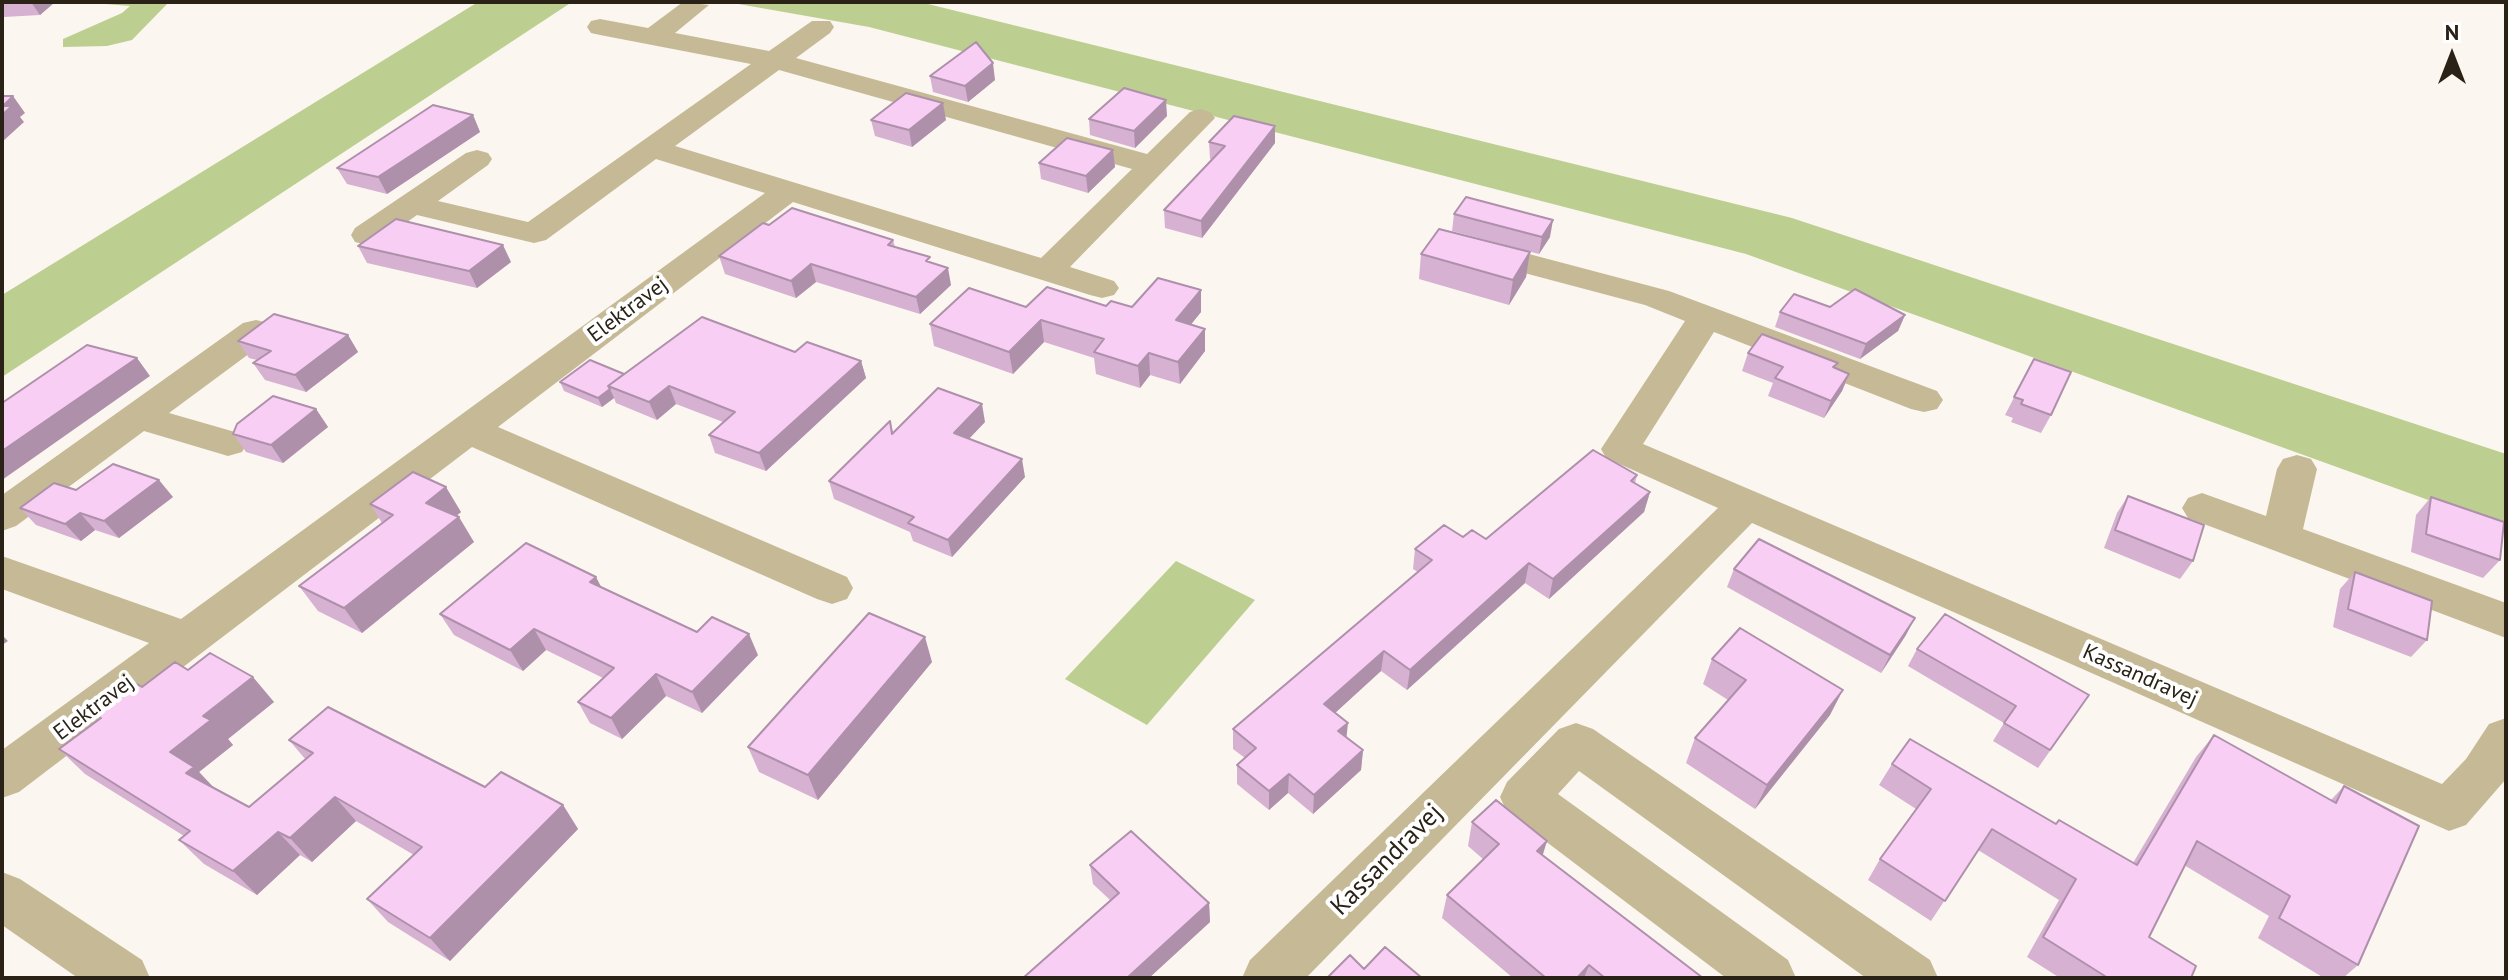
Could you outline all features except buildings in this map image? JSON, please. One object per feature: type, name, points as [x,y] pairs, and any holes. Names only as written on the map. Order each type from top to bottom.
[{"type":"street","points":[[653,37],[696,5]]},
{"type":"street","points":[[600,27],[772,60],[1153,165]]},
{"type":"street","points":[[412,204],[534,233],[821,27]]},
{"type":"street","points":[[1047,271],[1200,118]]},
{"type":"street","points":[[651,148],[1102,288]]},
{"type":"street","points":[[367,235],[477,159]]},
{"type":"street","name":"Elektravej","points":[[2,777],[788,191]]},
{"type":"street","points":[[1441,241],[1657,298],[1924,400]]},
{"type":"street","name":"Kassandravej","points":[[1706,316],[1620,449],[2449,810],[2483,774],[2506,738]]},
{"type":"street","points":[[2,516],[256,331]]},
{"type":"street","points":[[139,417],[228,443]]},
{"type":"street","points":[[469,430],[832,588]]},
{"type":"street","points":[[2281,537],[2297,469]]},
{"type":"street","name":"Kassandravej","points":[[1269,978],[1747,504]]},
{"type":"street","points":[[2202,508],[2506,621]]},
{"type":"street","points":[[2,572],[187,639]]},
{"type":"street","points":[[1505,742],[1548,772]]},
{"type":"street","points":[[1769,978],[1524,797],[1576,743],[1911,978]]},
{"type":"street","points":[[2,896],[123,978]]},
{"type":"green space","points":[[169,2],[132,40],[107,46],[63,47],[63,39],[122,13],[130,6],[105,4]]},
{"type":"green space","points":[[478,2],[572,2],[2,377],[2,295]]},
{"type":"green space","points":[[727,2],[920,2],[1792,218],[2506,454],[2506,528],[1746,254],[869,27]]},
{"type":"green space","points":[[1176,561],[1255,600],[1147,725],[1065,679]]}]
